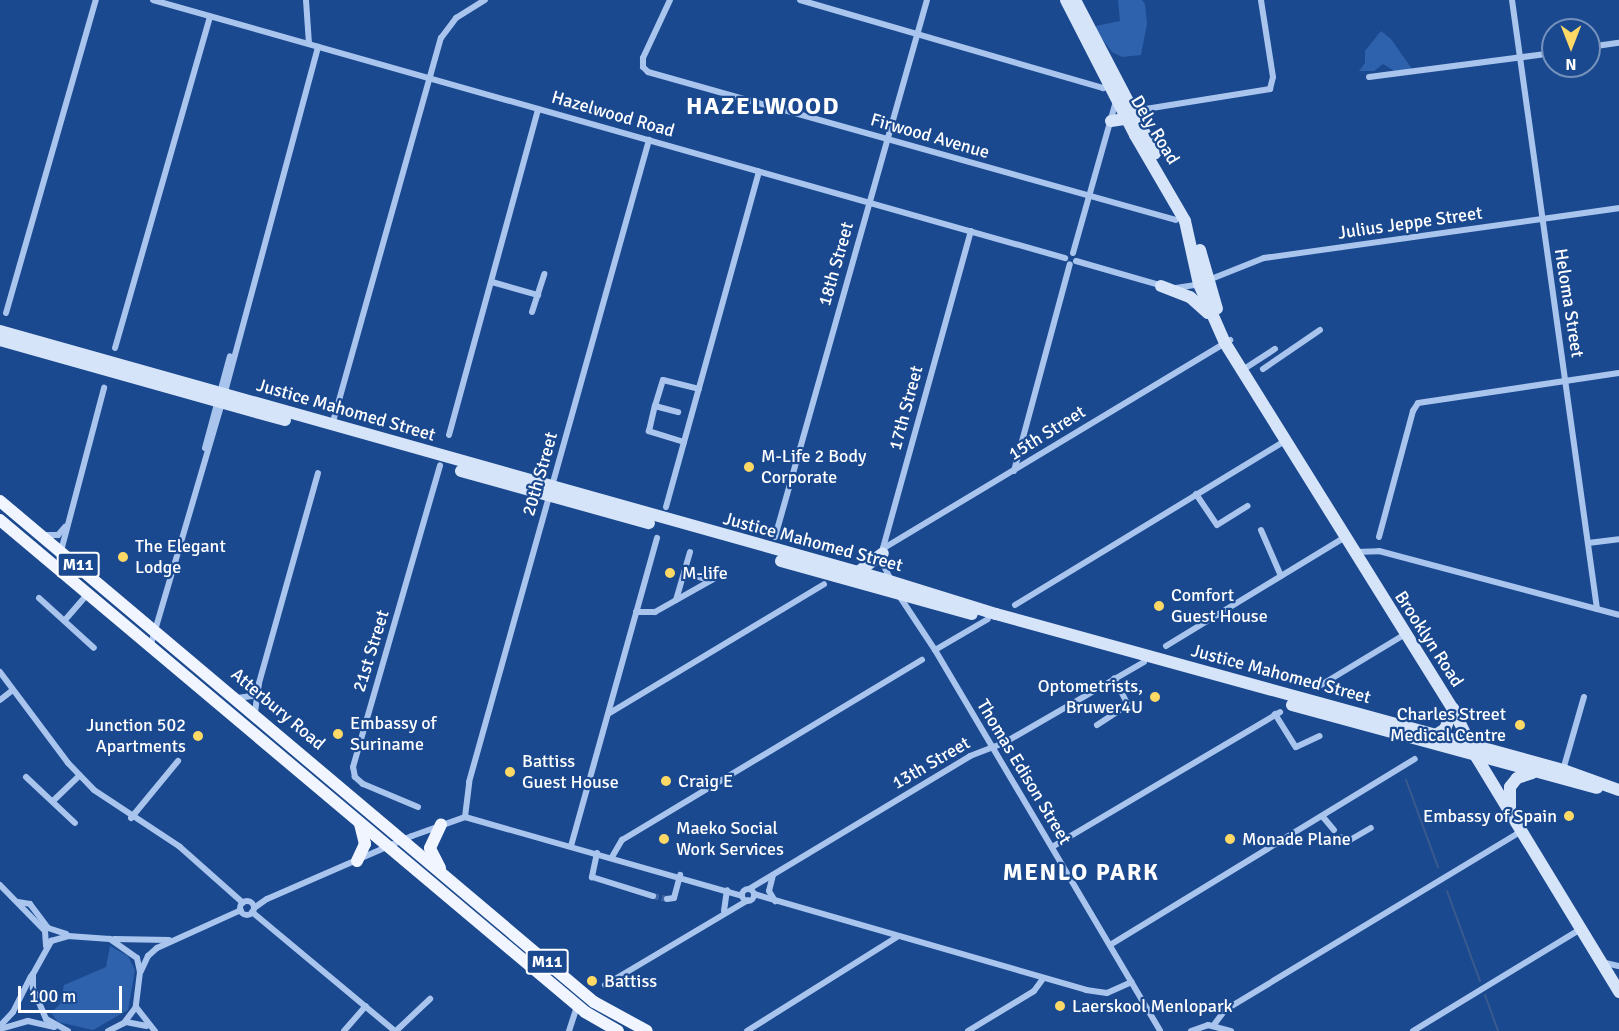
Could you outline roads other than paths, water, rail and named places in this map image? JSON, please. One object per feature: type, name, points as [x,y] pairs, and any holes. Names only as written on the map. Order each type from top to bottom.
[{"type":"main road","name":"Dely Road","points":[[1066,0],[1129,115],[1190,218],[1204,282]]},
{"type":"main road","name":"Dely Road","points":[[1076,0],[1117,101],[1129,115]]},
{"type":"main road","points":[[1107,74],[1117,101]]},
{"type":"main road","points":[[1111,121],[1129,115]]},
{"type":"main road","name":"Brooklyn Road","points":[[1204,282],[1214,321],[1404,636],[1453,709],[1477,758],[1510,809],[1619,993]]},
{"type":"main road","name":"Brooklyn Road","points":[[1204,282],[1228,341]]},
{"type":"main road","points":[[1161,286],[1196,301],[1214,321]]},
{"type":"main road","name":"Justice Mahomed Street","points":[[0,331],[440,465],[858,572],[894,587],[988,619],[1477,758],[1617,789]]},
{"type":"main road","name":"Justice Mahomed Street","points":[[0,340],[221,398],[551,492],[1563,770],[1617,789]]},
{"type":"main road","name":"Atterbury Road","points":[[0,501],[255,712],[594,1002],[646,1031]]},
{"type":"main road","name":"Atterbury Road","points":[[0,520],[151,644],[359,823],[577,1005],[618,1031]]},
{"type":"main road","points":[[858,572],[883,550]]},
{"type":"main road","points":[[1434,736],[1445,729],[1453,709]]},
{"type":"main road","points":[[1510,809],[1510,787],[1517,778],[1534,772]]},
{"type":"main road","points":[[357,861],[365,840],[359,823]]},
{"type":"main road","points":[[441,824],[430,848],[454,884]]},
{"type":"street","points":[[6,314],[96,0]]},
{"type":"street","name":"Hazelwood Road","points":[[153,0],[1065,258]]},
{"type":"street","points":[[306,0],[309,44]]},
{"type":"street","points":[[334,417],[430,78],[447,29],[485,0]]},
{"type":"street","name":"Firwood Avenue","points":[[670,0],[642,58],[642,67],[886,140],[1176,220]]},
{"type":"street","points":[[800,0],[1103,88],[1107,74]]},
{"type":"street","name":"18th Street","points":[[775,537],[927,0]]},
{"type":"street","points":[[1129,115],[1272,88],[1261,0]]},
{"type":"street","name":"Heloma Street","points":[[1512,0],[1540,219],[1566,380],[1597,609]]},
{"type":"street","points":[[115,348],[210,16]]},
{"type":"street","points":[[1601,45],[1619,43]]},
{"type":"street","points":[[151,644],[318,46]]},
{"type":"street","points":[[1370,77],[1541,54]]},
{"type":"street","points":[[1092,83],[1107,74]]},
{"type":"street","points":[[1076,261],[1073,253],[1117,101]]},
{"type":"street","points":[[449,435],[538,109]]},
{"type":"street","name":"20th Street","points":[[465,817],[470,782],[649,140]]},
{"type":"street","points":[[666,507],[759,172]]},
{"type":"street","name":"Julius Jeppe Street","points":[[1204,282],[1264,258],[1619,208]]},
{"type":"street","name":"17th Street","points":[[883,550],[970,231]]},
{"type":"street","points":[[1070,264],[1065,258],[1073,253]]},
{"type":"street","points":[[1014,471],[1070,264],[1076,261],[1161,286],[1180,288],[1204,282]]},
{"type":"street","points":[[532,312],[544,274]]},
{"type":"street","points":[[492,282],[538,295]]},
{"type":"street","points":[[1263,369],[1320,330]]},
{"type":"street","name":"15th Street","points":[[883,550],[1228,341]]},
{"type":"street","points":[[1243,368],[1273,350],[1276,360]]},
{"type":"street","points":[[1379,537],[1413,411],[1425,401],[1619,373]]},
{"type":"street","points":[[684,442],[649,431],[655,406],[663,380],[699,389]]},
{"type":"street","points":[[61,552],[104,388]]},
{"type":"street","points":[[655,406],[678,412]]},
{"type":"street","points":[[1015,605],[1287,439]]},
{"type":"street","name":"21st Street","points":[[418,807],[363,784],[355,777],[353,767],[440,465]]},
{"type":"street","points":[[255,712],[260,683],[318,473]]},
{"type":"street","points":[[1196,494],[1217,525],[1248,507]]},
{"type":"street","points":[[41,535],[58,535],[67,524]]},
{"type":"street","points":[[1261,530],[1281,576]]},
{"type":"street","points":[[1166,646],[1345,537]]},
{"type":"street","points":[[571,846],[657,538]]},
{"type":"street","points":[[1588,543],[1619,539]]},
{"type":"street","points":[[883,550],[894,587]]},
{"type":"street","points":[[1354,552],[1380,551],[1619,615]]},
{"type":"street","points":[[676,601],[690,552]]},
{"type":"street","points":[[636,612],[655,612],[713,579],[684,573]]},
{"type":"street","points":[[607,715],[824,584]]},
{"type":"street","name":"Thomas Edison Street","points":[[894,587],[935,650],[1160,1031]]},
{"type":"street","points":[[65,620],[89,594]]},
{"type":"street","points":[[39,598],[94,648]]},
{"type":"street","points":[[935,650],[988,619]]},
{"type":"street","points":[[1316,688],[1404,636]]},
{"type":"street","points":[[612,857],[622,840],[922,660]]},
{"type":"street","name":"13th Street","points":[[605,984],[726,910],[771,876],[970,756],[991,748],[1143,662]]},
{"type":"street","points":[[0,672],[80,775],[131,818],[180,847],[395,1031],[430,999]]},
{"type":"street","points":[[1096,725],[1128,705],[1114,678]]},
{"type":"street","points":[[237,698],[252,696],[260,683]]},
{"type":"street","points":[[0,700],[13,690]]},
{"type":"street","points":[[1563,770],[1584,697]]},
{"type":"street","points":[[1052,847],[1278,713],[1296,747],[1320,736]]},
{"type":"street","points":[[1110,945],[1415,759]]},
{"type":"street","points":[[131,818],[178,761]]},
{"type":"street","points":[[53,801],[80,775]]},
{"type":"street","points":[[26,777],[75,823]]},
{"type":"street","points":[[124,1023],[136,1007],[140,972],[151,952],[172,940],[241,910],[246,902],[267,899],[402,840],[465,817],[680,875],[1042,980],[1103,993],[1132,982]]},
{"type":"street","points":[[1323,817],[1334,830]]},
{"type":"street","points":[[1339,837],[1350,840],[1371,828]]},
{"type":"street","points":[[1213,1026],[1225,1010],[1522,831]]},
{"type":"street","points":[[597,853],[592,877],[653,896]]},
{"type":"street","points":[[667,899],[674,898],[680,875]]},
{"type":"street","points":[[771,876],[770,891],[775,902]]},
{"type":"street","points":[[0,885],[18,902],[33,906],[46,934],[46,947]]},
{"type":"street","points":[[726,889],[726,910]]},
{"type":"street","points":[[241,910],[246,914],[267,899]]},
{"type":"street","points":[[42,925],[68,936]]},
{"type":"street","points":[[1413,1031],[1581,929]]},
{"type":"street","points":[[0,1028],[13,1012],[46,947],[58,937],[172,940]]},
{"type":"street","points":[[747,1031],[897,937]]},
{"type":"street","points":[[110,939],[132,951],[140,972]]},
{"type":"street","points":[[1600,961],[1619,966]]},
{"type":"street","points":[[33,974],[33,988],[46,1019],[54,1027]]},
{"type":"street","points":[[968,1031],[1034,991],[1042,980]]},
{"type":"street","points":[[571,1029],[577,1005]]},
{"type":"street","points":[[344,1031],[366,1006]]},
{"type":"street","points":[[136,1007],[154,1030]]},
{"type":"street","points":[[571,1029],[591,1015]]},
{"type":"street","points":[[0,1028],[27,1021],[68,1031]]},
{"type":"street","points":[[108,1031],[124,1023],[137,1022],[154,1030]]},
{"type":"street","points":[[1191,1031],[1213,1026],[1231,1031]]},
{"type":"waterway","points":[[1406,780],[1438,867]]},
{"type":"waterway","points":[[1447,891],[1480,981]]},
{"type":"waterway","points":[[1485,995],[1498,1031]]},
{"type":"tunnel","points":[[653,896],[667,899]]},
{"type":"place","name":"M-Life 2 Body Corporate","points":[[749,467]]},
{"type":"place","name":"The Elegant Lodge","points":[[123,557]]},
{"type":"place","name":"M-life","points":[[670,573]]},
{"type":"place","name":"Comfort Guest House","points":[[1159,606]]},
{"type":"place","name":"Optometrists, Bruwer4U","points":[[1155,697]]},
{"type":"place","name":"Charles Street Medical Centre","points":[[1520,725]]},
{"type":"place","name":"Embassy of Suriname","points":[[338,734]]},
{"type":"place","name":"Junction 502 Apartments","points":[[198,736]]},
{"type":"place","name":"Battiss Guest House","points":[[510,772]]},
{"type":"place","name":"Craig E","points":[[666,781]]},
{"type":"place","name":"Embassy of Spain","points":[[1569,816]]},
{"type":"place","name":"Maeko Social Work Services","points":[[664,839]]},
{"type":"place","name":"Monade Plane","points":[[1230,839]]},
{"type":"place","name":"Battiss","points":[[592,981]]},
{"type":"place","name":"Laerskool Menlopark","points":[[1060,1006]]},
{"type":"district","name":"HAZELWOOD","points":[[763,107]]},
{"type":"district","name":"MENLO PARK","points":[[1081,873]]}]
